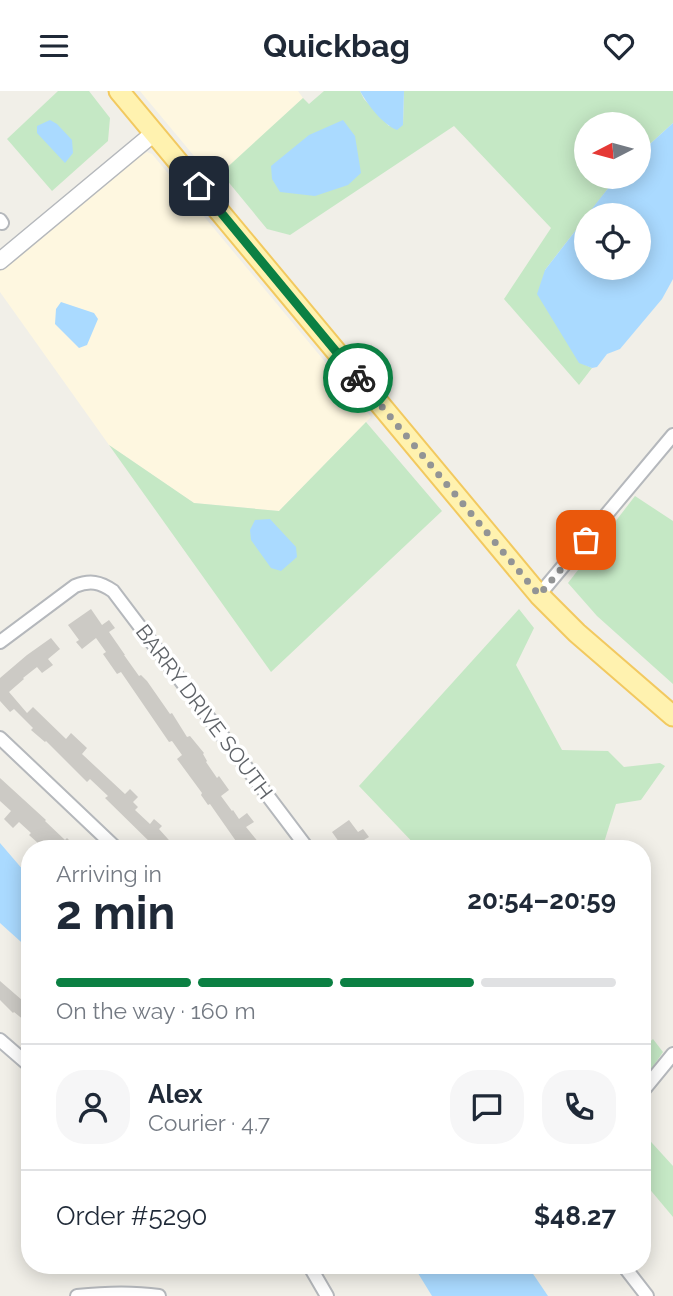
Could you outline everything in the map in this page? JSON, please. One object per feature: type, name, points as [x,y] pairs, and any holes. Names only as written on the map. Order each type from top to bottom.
[{"type":"main road","points":[[119,91],[539,595],[577,633],[673,716]]},
{"type":"street","points":[[0,261],[154,133]]},
{"type":"street","points":[[539,595],[673,435]]},
{"type":"street","name":"BARRY DRIVE SOUTH","points":[[0,642],[75,586],[84,582],[104,585],[113,591],[301,840]]},
{"type":"street","points":[[0,738],[108,840]]},
{"type":"street","points":[[0,1039],[21,1058]]},
{"type":"street","points":[[651,1081],[673,1054]]},
{"type":"street","points":[[315,1274],[327,1296]]},
{"type":"street","points":[[631,1274],[647,1296]]},
{"type":"street","points":[[77,1296],[127,1293],[159,1296]]},
{"type":"shaded area","points":[[140,91],[298,91],[303,98],[214,180]]},
{"type":"shaded area","points":[[147,152],[152,154],[371,417],[279,511],[194,503],[109,445],[0,292],[0,268],[129,162]]},
{"type":"green space","points":[[58,91],[89,91],[110,118],[108,141],[52,191],[7,139]]},
{"type":"green space","points":[[324,91],[360,91],[389,126],[403,125],[404,91],[673,91],[673,123],[651,143],[651,112],[574,112],[574,189],[608,189],[597,203],[574,203],[574,233],[545,270],[579,362],[592,368],[579,385],[504,299],[551,228],[454,126],[290,235],[267,229],[221,173],[303,98],[309,104]]},
{"type":"green space","points":[[366,422],[442,511],[271,672],[109,445],[194,503],[279,511]]},
{"type":"green space","points":[[635,496],[673,521],[673,684],[597,616],[568,583]]},
{"type":"green space","points":[[519,609],[534,628],[516,665],[562,750],[608,751],[624,767],[660,763],[665,766],[641,800],[616,804],[605,840],[410,840],[359,786]]},
{"type":"green space","points":[[653,1039],[663,1052],[651,1070]]},
{"type":"green space","points":[[651,1142],[673,1166],[673,1217],[651,1191]]},
{"type":"water","points":[[360,91],[404,91],[403,125],[397,130],[386,123],[371,108]]},
{"type":"water","points":[[50,120],[72,140],[73,153],[65,163],[37,133],[37,126]]},
{"type":"water","points":[[343,120],[355,136],[361,173],[348,185],[315,196],[280,192],[272,179],[271,166],[309,135]]},
{"type":"water","points":[[673,123],[673,279],[662,299],[620,349],[607,354],[597,367],[592,368],[579,363],[537,294],[545,270],[574,233],[574,280],[651,280],[651,203],[596,203],[608,189],[651,189],[651,143]]},
{"type":"water","points":[[61,302],[94,313],[98,319],[87,345],[79,348],[55,324],[56,309]]},
{"type":"water","points":[[270,519],[296,547],[297,557],[281,571],[271,568],[251,540],[250,530],[255,520]]},
{"type":"water","points":[[0,843],[21,868],[21,942],[0,923]]},
{"type":"water","points":[[419,1274],[533,1274],[548,1296],[432,1296]]},
{"type":"building","points":[[91,609],[102,625],[109,620],[115,628],[109,632],[124,655],[139,676],[147,681],[170,714],[172,713],[187,737],[190,736],[204,753],[206,762],[229,790],[221,796],[239,819],[247,813],[254,822],[246,827],[257,840],[235,840],[177,759],[182,755],[172,741],[169,742],[121,672],[117,674],[96,638],[82,649],[68,625]]},
{"type":"building","points":[[51,638],[60,649],[48,659],[53,665],[42,673],[37,667],[9,692],[27,713],[33,707],[66,739],[71,733],[87,748],[82,754],[125,794],[130,789],[138,797],[133,802],[138,807],[135,810],[150,824],[154,819],[162,826],[159,829],[169,840],[148,840],[105,798],[108,796],[90,779],[87,782],[46,741],[31,730],[33,728],[14,709],[10,712],[0,701],[0,678]]},
{"type":"building","points":[[0,778],[65,840],[35,840],[19,822],[13,828],[4,819],[11,811],[0,801]]},
{"type":"building","points":[[349,820],[358,832],[363,829],[369,837],[364,840],[338,840],[332,832]]},
{"type":"building","points":[[0,981],[21,999],[21,1018],[13,1013],[0,1000]]},
{"type":"way so far","points":[[358,378],[539,595],[586,540]]},
{"type":"route","points":[[199,186],[358,378]]}]
